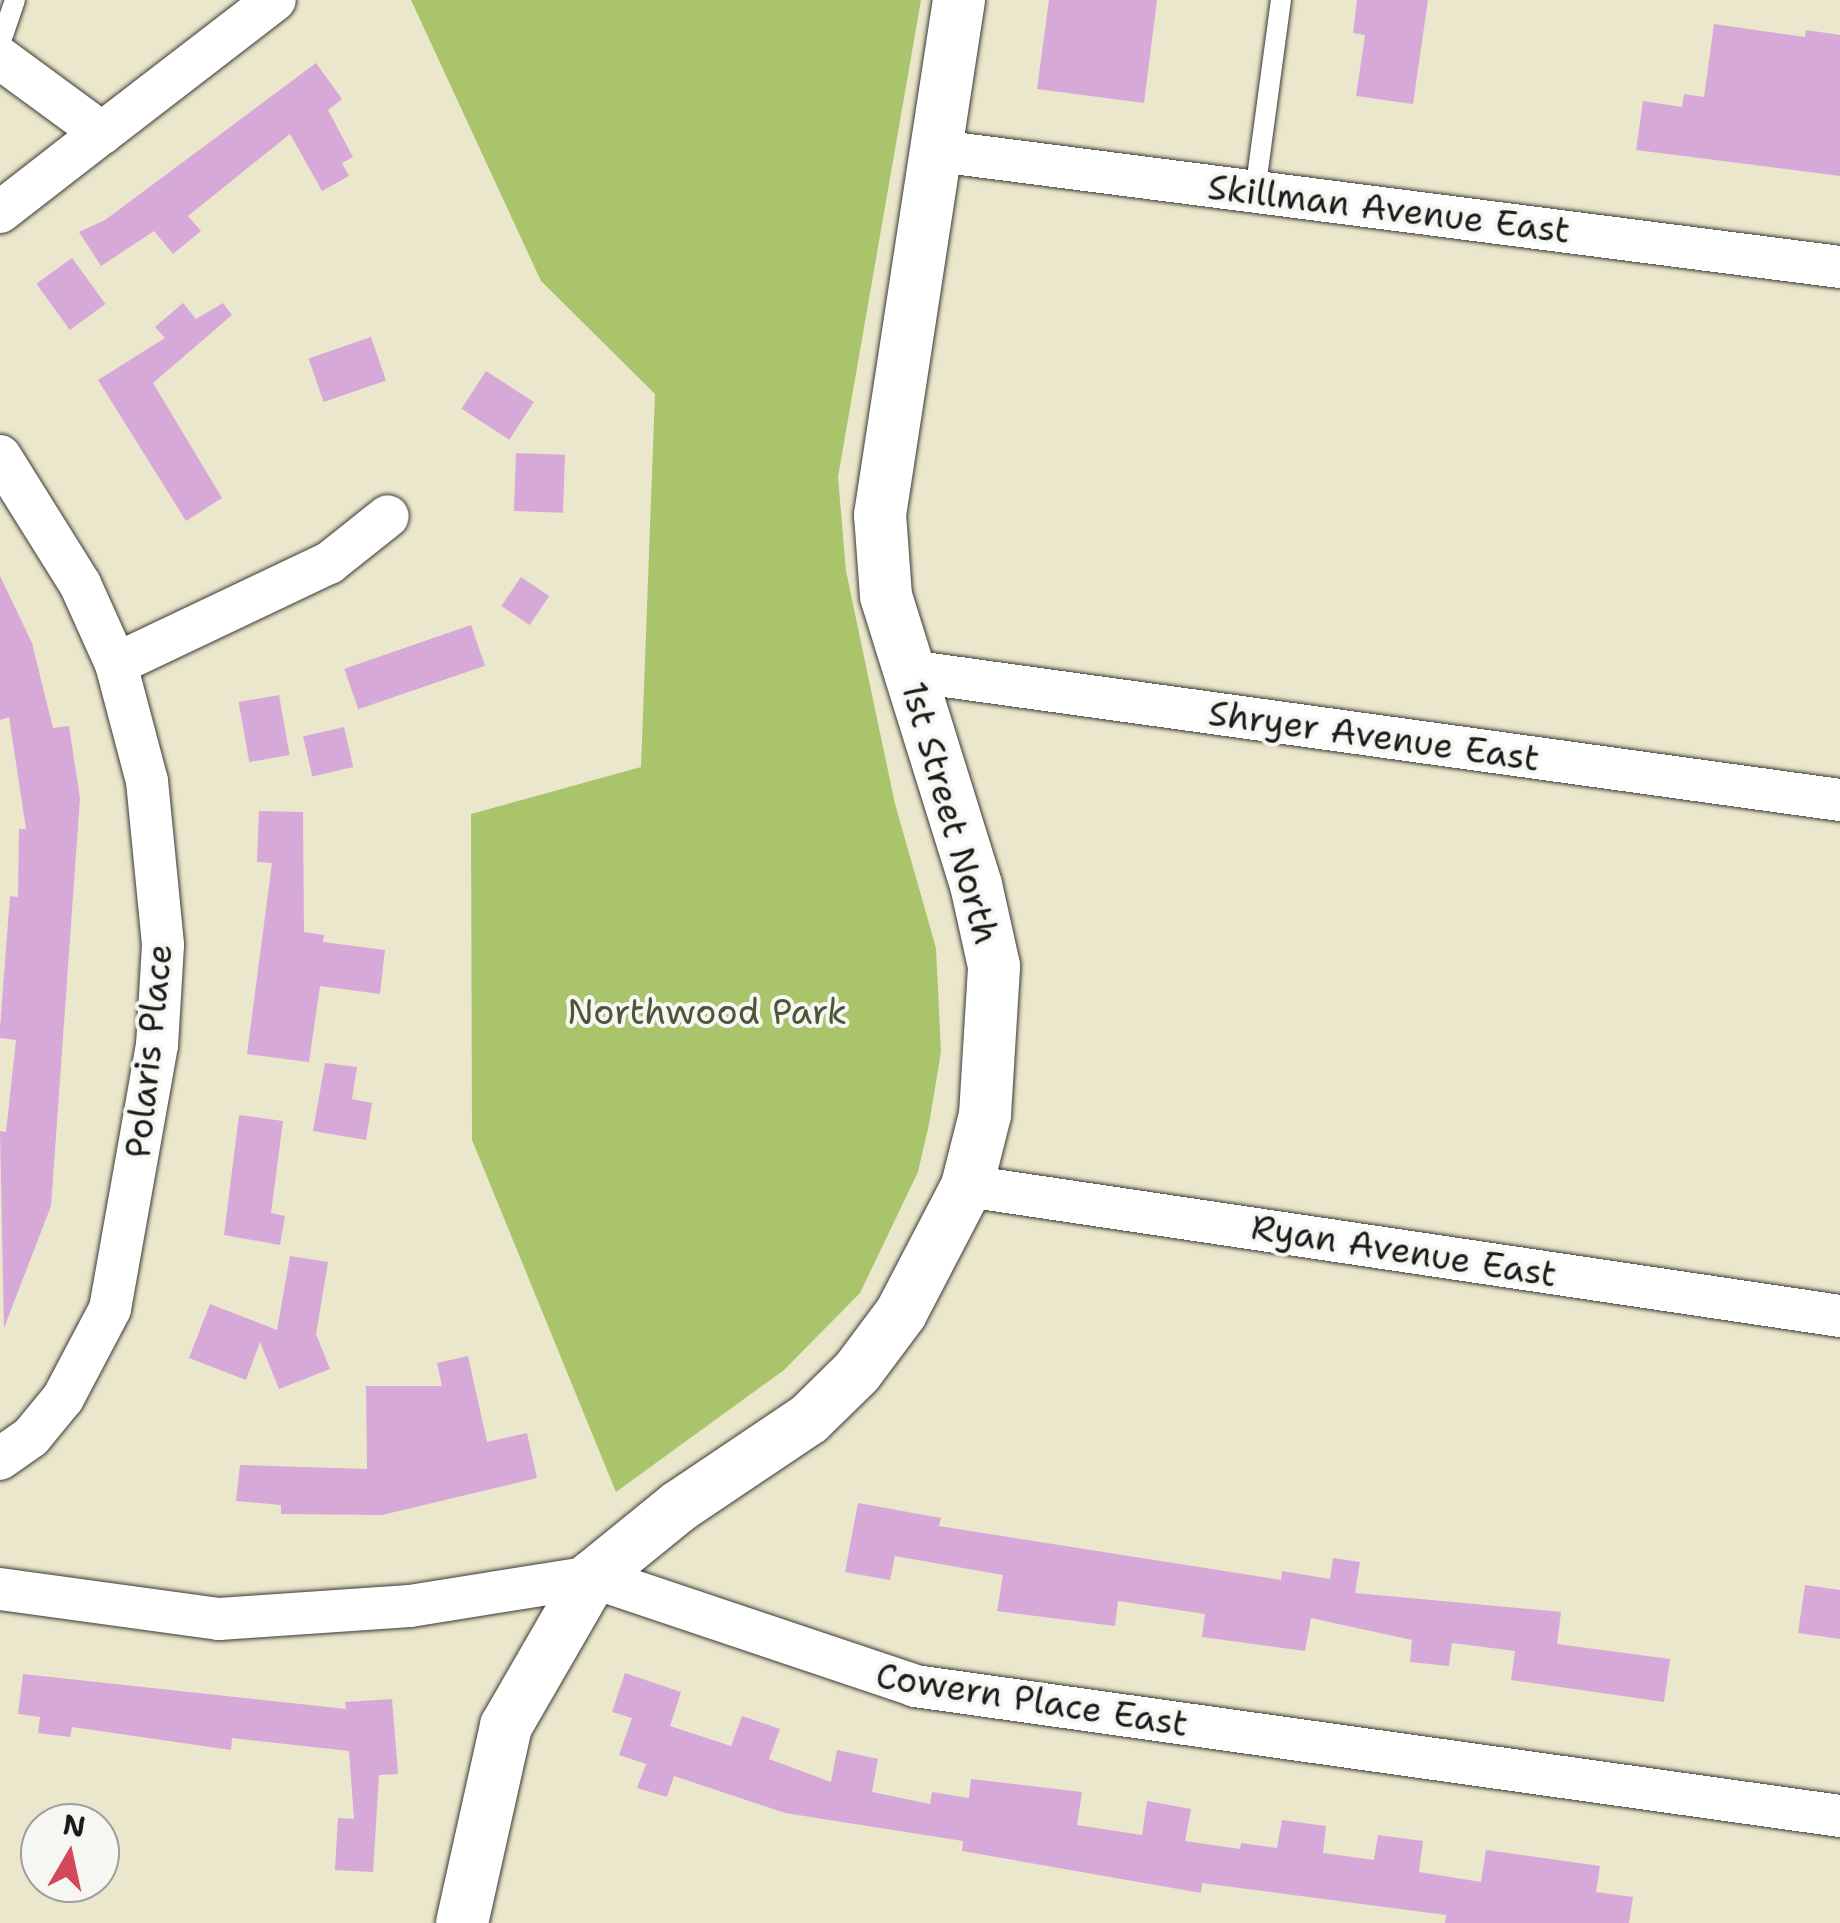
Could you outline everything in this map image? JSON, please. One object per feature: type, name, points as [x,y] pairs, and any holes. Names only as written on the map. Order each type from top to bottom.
[{"type":"street","points":[[0,212],[275,0]]},
{"type":"street","name":"1st Street North","points":[[462,1923],[506,1726],[592,1578],[678,1507],[808,1420],[857,1372],[901,1314],[967,1186],[985,1115],[994,966],[976,885],[886,596],[880,514],[959,0]]},
{"type":"street","points":[[0,58],[102,133]]},
{"type":"street","name":"Skillman Avenue East","points":[[938,151],[1840,267]]},
{"type":"street","name":"Polaris Place","points":[[0,456],[80,584],[116,664],[147,782],[158,856],[162,945],[156,1045],[110,1310],[64,1398],[31,1437],[0,1459]]},
{"type":"street","points":[[116,664],[329,563],[388,516]]},
{"type":"street","name":"Shryer Avenue East","points":[[909,671],[1840,800]]},
{"type":"street","name":"Ryan Avenue East","points":[[967,1186],[1840,1316]]},
{"type":"street","name":"Cowern Place East","points":[[0,1589],[219,1619],[410,1606],[592,1578],[915,1686],[1840,1816]]},
{"type":"lane","points":[[0,44],[15,0]]},
{"type":"lane","points":[[1255,192],[1281,0]]},
{"type":"green space","name":"Northwood Park","points":[[411,0],[921,0],[838,477],[846,571],[895,804],[936,948],[941,1052],[929,1124],[918,1172],[860,1293],[784,1370],[616,1492],[472,1140],[471,814],[641,767],[655,394],[541,281]]},
{"type":"building","points":[[1049,0],[1157,0],[1144,103],[1037,89]]},
{"type":"building","points":[[1357,0],[1428,0],[1413,104],[1356,96],[1365,35],[1353,33]]},
{"type":"building","points":[[1714,24],[1805,37],[1806,30],[1840,35],[1840,176],[1636,150],[1643,101],[1682,107],[1684,94],[1704,97]]},
{"type":"building","points":[[316,63],[342,99],[328,110],[353,157],[342,163],[349,176],[322,191],[290,134],[188,216],[201,231],[173,254],[154,231],[101,266],[79,232],[105,220]]},
{"type":"building","points":[[72,258],[106,304],[70,330],[36,284]]},
{"type":"building","points":[[183,303],[196,319],[223,303],[232,315],[153,383],[222,498],[186,521],[98,380],[165,338],[155,327]]},
{"type":"building","points":[[371,337],[386,380],[324,402],[309,358]]},
{"type":"building","points":[[486,371],[534,402],[509,440],[461,409]]},
{"type":"building","points":[[516,453],[565,455],[563,513],[514,511]]},
{"type":"building","points":[[0,576],[32,643],[53,728],[69,726],[80,798],[51,1206],[4,1328],[0,1131],[6,1132],[16,1040],[0,1038],[0,1028],[10,896],[18,897],[19,829],[26,829],[9,717],[0,720]]},
{"type":"building","points":[[521,577],[549,596],[530,625],[501,606]]},
{"type":"building","points":[[471,625],[485,666],[358,709],[344,669]]},
{"type":"building","points":[[279,695],[290,755],[249,762],[239,702]]},
{"type":"building","points":[[344,727],[353,767],[312,776],[303,736]]},
{"type":"building","points":[[259,811],[303,812],[304,932],[324,935],[323,942],[385,950],[380,994],[320,986],[309,1062],[247,1054],[272,863],[257,862]]},
{"type":"building","points":[[325,1063],[357,1067],[352,1099],[372,1103],[366,1140],[313,1131]]},
{"type":"building","points":[[239,1115],[283,1121],[271,1213],[285,1216],[280,1245],[224,1235]]},
{"type":"building","points":[[290,1256],[328,1262],[316,1334],[330,1369],[279,1389],[260,1342],[246,1380],[189,1358],[210,1304],[277,1330]]},
{"type":"building","points":[[468,1356],[487,1442],[527,1433],[537,1478],[382,1515],[281,1514],[281,1505],[236,1501],[240,1465],[367,1469],[366,1386],[442,1386],[437,1363]]},
{"type":"building","points":[[858,1503],[941,1518],[939,1526],[1281,1580],[1282,1571],[1330,1579],[1333,1558],[1360,1562],[1355,1593],[1561,1612],[1557,1644],[1670,1659],[1664,1702],[1511,1680],[1515,1651],[1452,1643],[1449,1666],[1410,1662],[1412,1640],[1311,1618],[1305,1651],[1202,1637],[1205,1614],[1118,1601],[1115,1626],[997,1611],[1003,1575],[895,1556],[890,1580],[845,1572]]},
{"type":"building","points":[[1805,1585],[1840,1590],[1840,1639],[1798,1633]]},
{"type":"building","points":[[625,1673],[681,1692],[670,1726],[731,1746],[742,1716],[780,1729],[769,1759],[831,1782],[837,1750],[878,1759],[872,1792],[930,1804],[932,1792],[969,1798],[971,1779],[1082,1792],[1077,1825],[1142,1835],[1147,1801],[1191,1809],[1185,1841],[1240,1849],[1241,1843],[1277,1848],[1282,1820],[1326,1826],[1323,1853],[1374,1860],[1378,1835],[1423,1841],[1419,1872],[1481,1882],[1486,1850],[1600,1866],[1596,1892],[1633,1897],[1629,1923],[1445,1923],[1446,1915],[1202,1883],[1201,1893],[962,1851],[963,1841],[785,1813],[674,1776],[667,1797],[637,1788],[646,1764],[619,1755],[632,1718],[612,1712]]},
{"type":"building","points":[[23,1674],[346,1709],[345,1702],[392,1699],[398,1774],[379,1775],[373,1872],[335,1870],[338,1818],[354,1819],[349,1751],[232,1738],[231,1750],[72,1727],[70,1737],[38,1733],[40,1717],[18,1714]]}]
